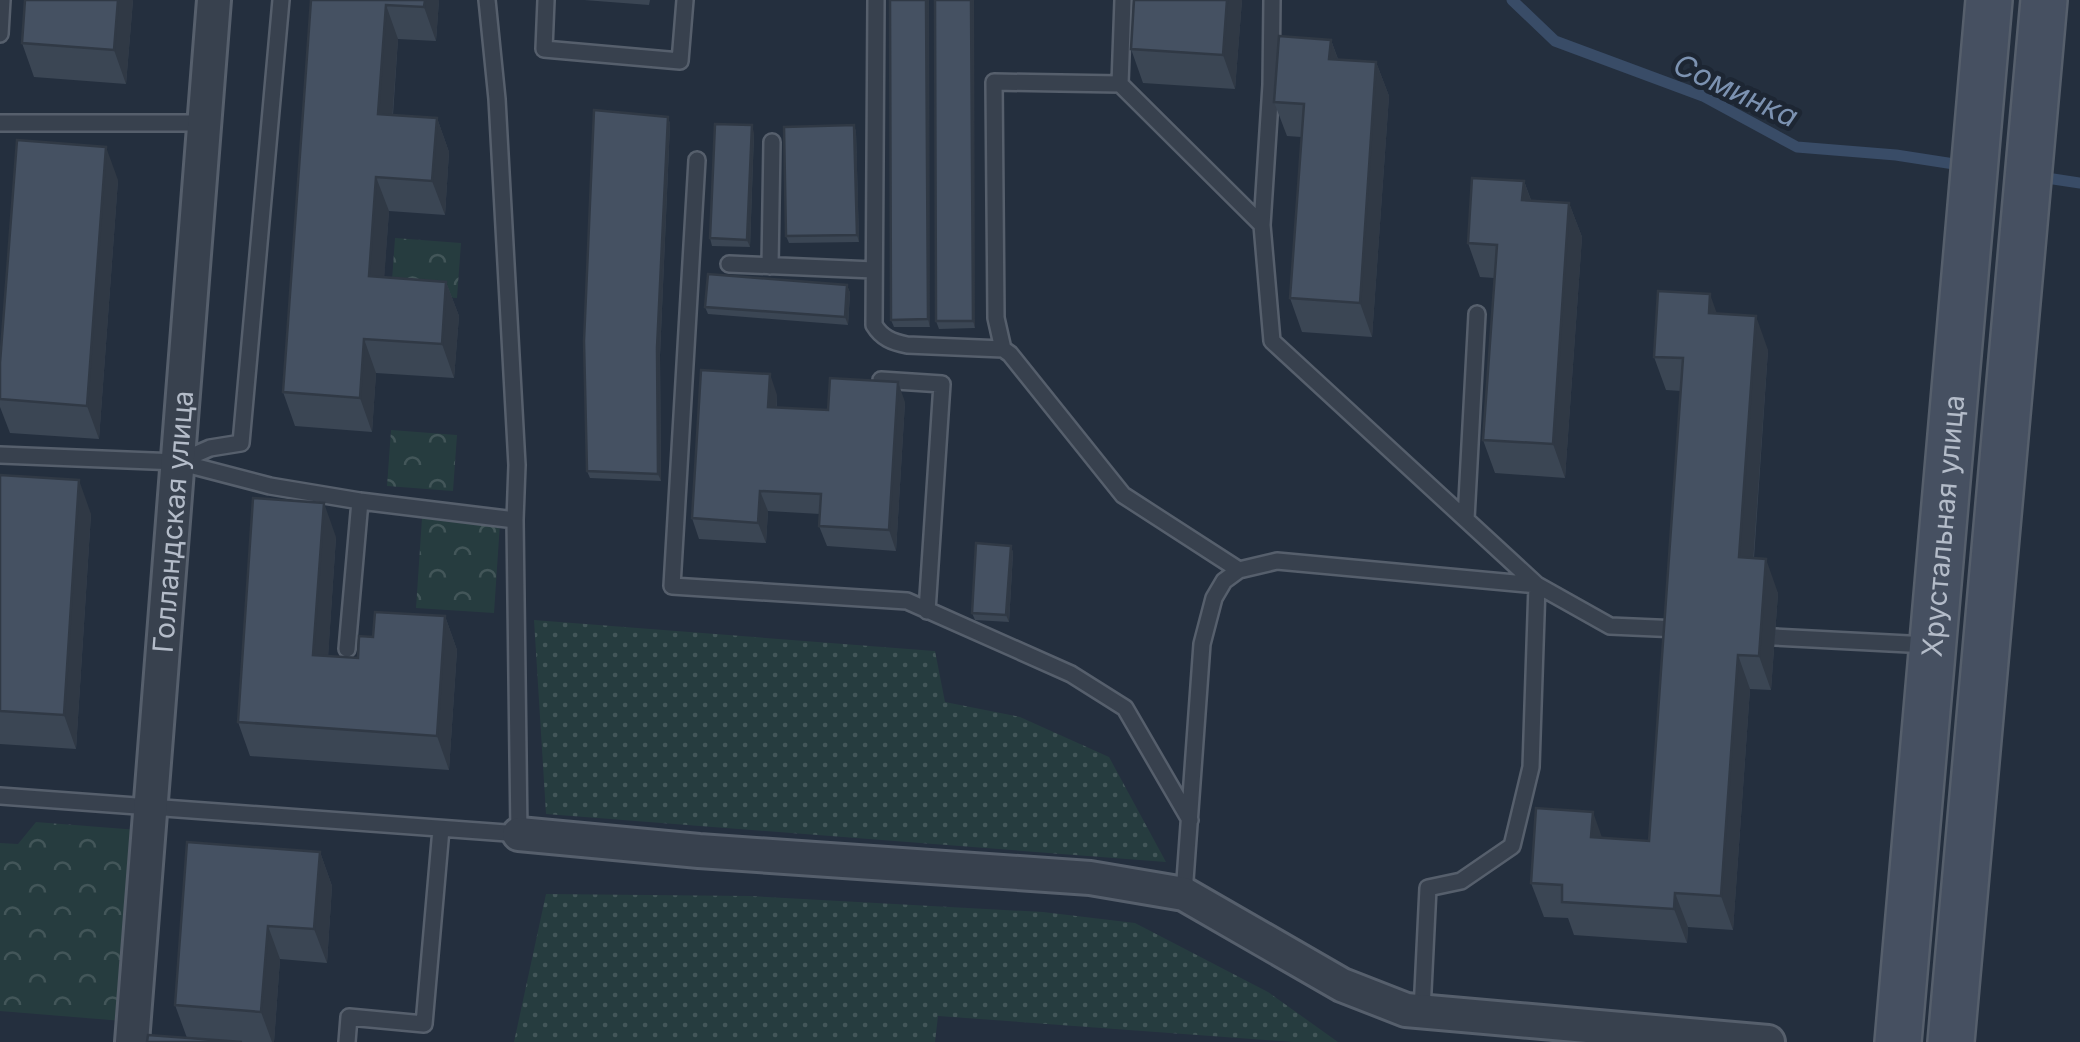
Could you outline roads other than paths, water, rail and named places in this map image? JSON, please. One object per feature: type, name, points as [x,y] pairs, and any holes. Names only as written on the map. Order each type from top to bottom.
[{"type":"main road","name":"Хрустальная улица","points":[[1898,1042],[1989,4]]},
{"type":"main road","name":"Хрустальная улица","points":[[1952,1042],[2044,6]]},
{"type":"street","name":"Голландская улица","points":[[132,1042],[214,0]]},
{"type":"street","points":[[520,834],[699,851],[1090,878],[1184,894],[1342,985],[1406,1010],[1768,1042]]},
{"type":"lane","points":[[0,34],[2,0]]},
{"type":"lane","points":[[178,462],[210,448],[241,443],[281,0]]},
{"type":"lane","points":[[0,796],[520,834],[517,465],[497,99],[487,0]]},
{"type":"lane","points":[[546,0],[544,49],[680,61],[686,0]]},
{"type":"lane","points":[[876,0],[874,325],[887,339],[907,345],[1002,349],[1010,354],[1123,496],[1239,570]]},
{"type":"lane","points":[[1120,84],[1123,0]]},
{"type":"lane","points":[[1272,0],[1262,225],[1272,341],[1538,585],[1610,626],[1679,628]]},
{"type":"lane","points":[[1002,349],[996,318],[994,82],[1120,84],[1262,225]]},
{"type":"lane","points":[[0,122],[204,123]]},
{"type":"lane","points":[[770,266],[772,142]]},
{"type":"lane","points":[[697,160],[672,586],[907,601],[1071,674],[1126,708],[1190,820]]},
{"type":"lane","points":[[729,264],[874,270]]},
{"type":"lane","points":[[1466,518],[1476,314]]},
{"type":"lane","points":[[881,380],[942,384],[927,610]]},
{"type":"lane","points":[[0,455],[178,462],[270,486],[516,520]]},
{"type":"lane","points":[[348,649],[360,501]]},
{"type":"lane","points":[[1184,894],[1202,644],[1214,598],[1224,582],[1239,570],[1277,560],[1538,585]]},
{"type":"lane","points":[[1422,1011],[1428,888],[1462,881],[1512,846],[1531,766],[1538,585]]},
{"type":"lane","points":[[1775,637],[1932,645]]},
{"type":"lane","points":[[346,1042],[349,1017],[424,1024],[442,829]]},
{"type":"waterway","name":"Соминка","points":[[1512,0],[1555,41],[1703,96],[1797,147],[1896,155],[1967,166]]},
{"type":"waterway","name":"Соминка","points":[[2040,177],[2080,183]]}]
